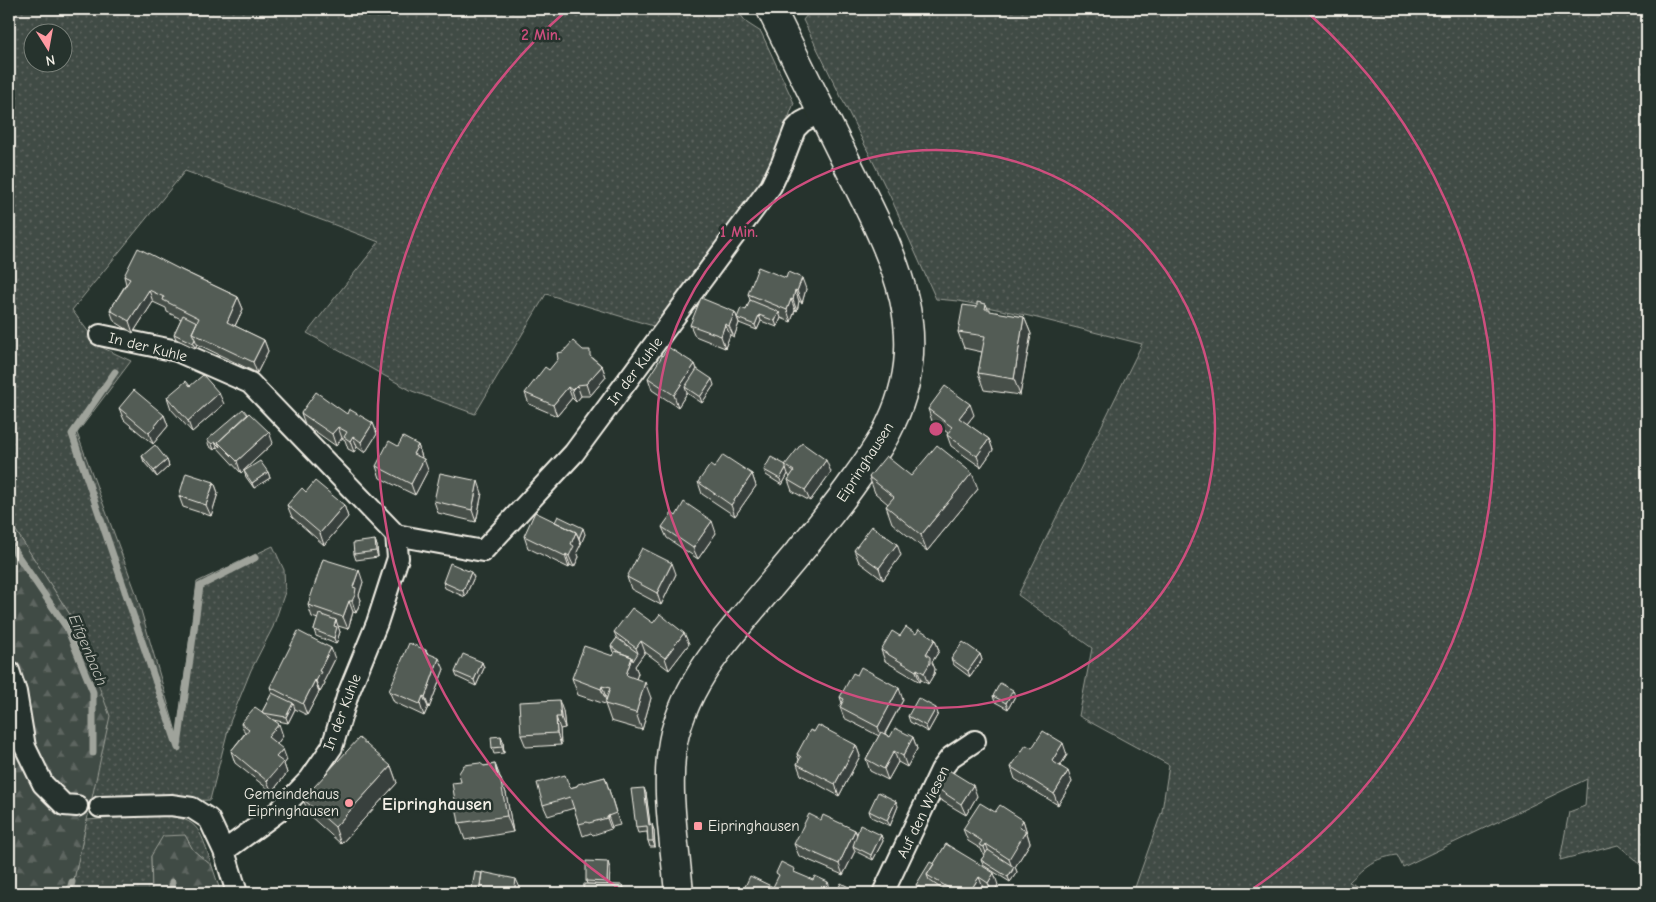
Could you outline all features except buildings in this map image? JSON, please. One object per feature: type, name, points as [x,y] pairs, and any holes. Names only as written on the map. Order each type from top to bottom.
[{"type":"main road","name":"Eipringhausen","points":[[679,893],[671,801],[671,761],[675,734],[683,710],[706,666],[717,651],[833,510],[876,449],[898,407],[909,363],[910,334],[908,317],[896,267],[771,9]]},
{"type":"street","name":"In der Kuhle","points":[[100,335],[177,351],[250,383],[396,535],[484,551],[574,453],[771,186],[795,129],[802,122],[822,112]]},
{"type":"street","name":"In der Kuhle","points":[[224,851],[279,811],[310,779],[332,747],[348,694],[377,623],[398,558],[396,535]]},
{"type":"street","points":[[9,671],[16,692],[25,747],[43,784],[64,805],[77,806]]},
{"type":"street","name":"Auf den Wiesen","points":[[883,893],[941,770],[951,757],[975,741]]},
{"type":"street","points":[[100,807],[171,805],[192,808],[209,819],[224,851],[237,893]]},
{"type":"green space","points":[[9,9],[736,9],[747,23],[761,32],[794,103],[774,161],[765,180],[660,328],[546,294],[475,414],[412,391],[307,333],[379,242],[185,171],[72,310],[99,346],[131,361],[77,433],[136,593],[177,735],[197,582],[273,546],[284,570],[285,592],[273,627],[251,670],[230,722],[210,800],[91,804],[76,624],[14,528],[9,524]]},
{"type":"green space","points":[[812,9],[1647,9],[1647,873],[1635,859],[1618,845],[1560,860],[1569,812],[1585,806],[1587,779],[1403,867],[1397,855],[1376,861],[1349,882],[1372,893],[1133,893],[1162,811],[1169,765],[1079,716],[1092,648],[1018,595],[1142,344],[1029,316],[959,301],[936,299],[890,196],[803,20]]},
{"type":"green space","points":[[9,524],[14,528],[76,624],[110,716],[71,893],[9,893]]},
{"type":"green space","points":[[153,815],[180,818],[195,826],[204,841],[212,866],[193,850],[185,835],[151,856],[152,893],[71,893],[87,820]]},
{"type":"green space","points":[[185,835],[193,850],[212,866],[221,893],[152,893],[151,856],[163,836]]},
{"type":"waterway","points":[[115,372],[72,434],[178,748]]},
{"type":"waterway","name":"Eifgenbach","points":[[9,543],[67,628],[93,692],[93,753]]},
{"type":"waterway","points":[[178,746],[200,586],[255,558]]},
{"type":"waterway","name":"Eifgenbach","points":[[69,893],[72,882]]},
{"type":"waterway","points":[[172,882],[172,893]]},
{"type":"place","name":"Gemeindehaus Eipringhausen","points":[[349,803]]},
{"type":"place","name":"Eipringhausen","points":[[698,826]]},
{"type":"district","name":"Eipringhausen","points":[[437,804]]}]
